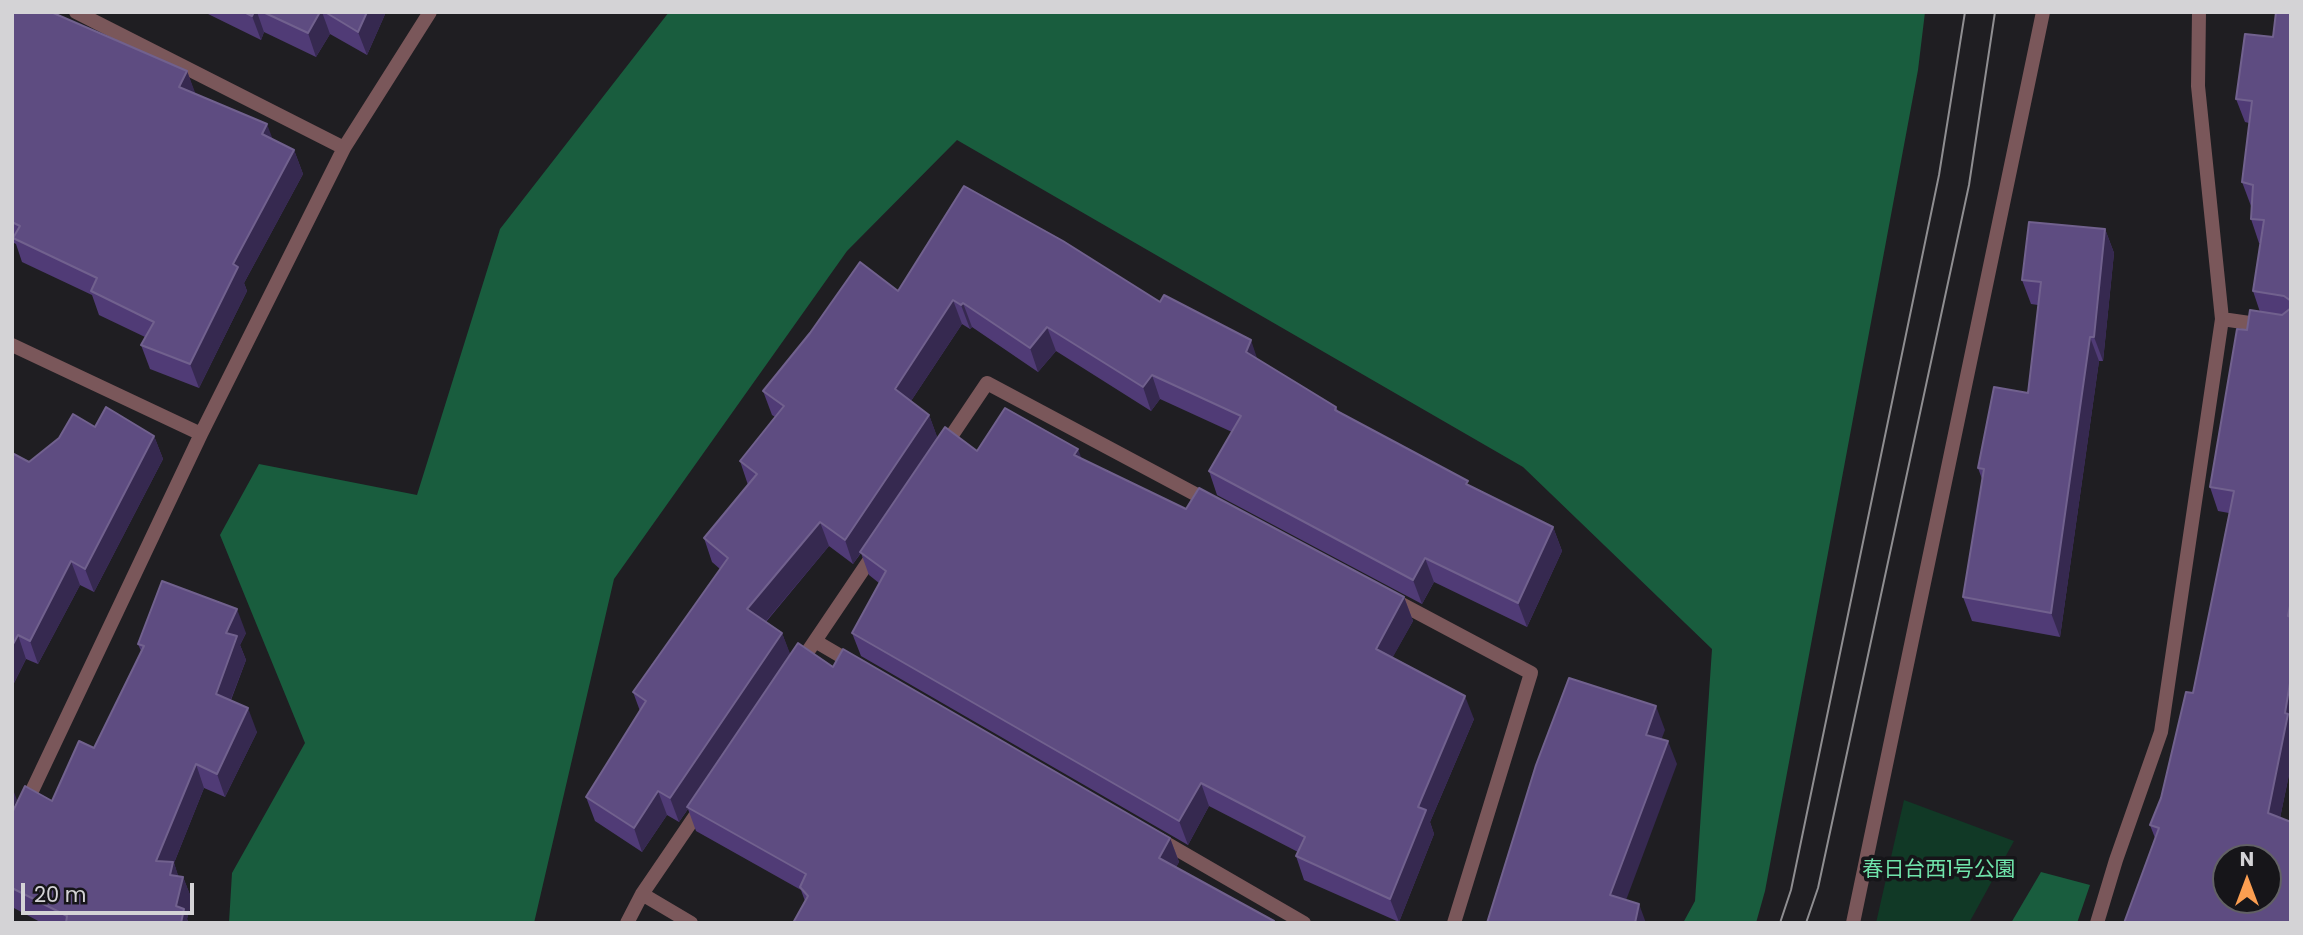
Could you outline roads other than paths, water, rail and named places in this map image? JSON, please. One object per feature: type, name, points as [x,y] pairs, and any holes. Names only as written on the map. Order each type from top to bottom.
[{"type":"street","points":[[76,12],[344,148]]},
{"type":"street","points":[[12,833],[201,434],[344,148],[430,12]]},
{"type":"street","points":[[1853,923],[2043,12]]},
{"type":"street","points":[[2097,923],[2161,732],[2222,319],[2198,86],[2199,12]]},
{"type":"street","points":[[2222,319],[2291,329]]},
{"type":"street","points":[[15,350],[201,434]]},
{"type":"street","points":[[935,462],[987,383],[1229,512]]},
{"type":"street","points":[[791,676],[882,540]]},
{"type":"street","points":[[1374,589],[1531,673],[1454,923]]},
{"type":"street","points":[[815,641],[875,676]]},
{"type":"street","points":[[627,923],[642,894],[713,791]]},
{"type":"street","points":[[1149,834],[1304,923]]},
{"type":"street","points":[[642,894],[691,923]]},
{"type":"tram line","points":[[1780,923],[1791,890],[1939,175],[1965,12]]},
{"type":"tram line","points":[[1806,923],[1818,888],[1969,185],[1995,12]]},
{"type":"park label","name":"春日台西1号公園","points":[[1939,871]]}]
